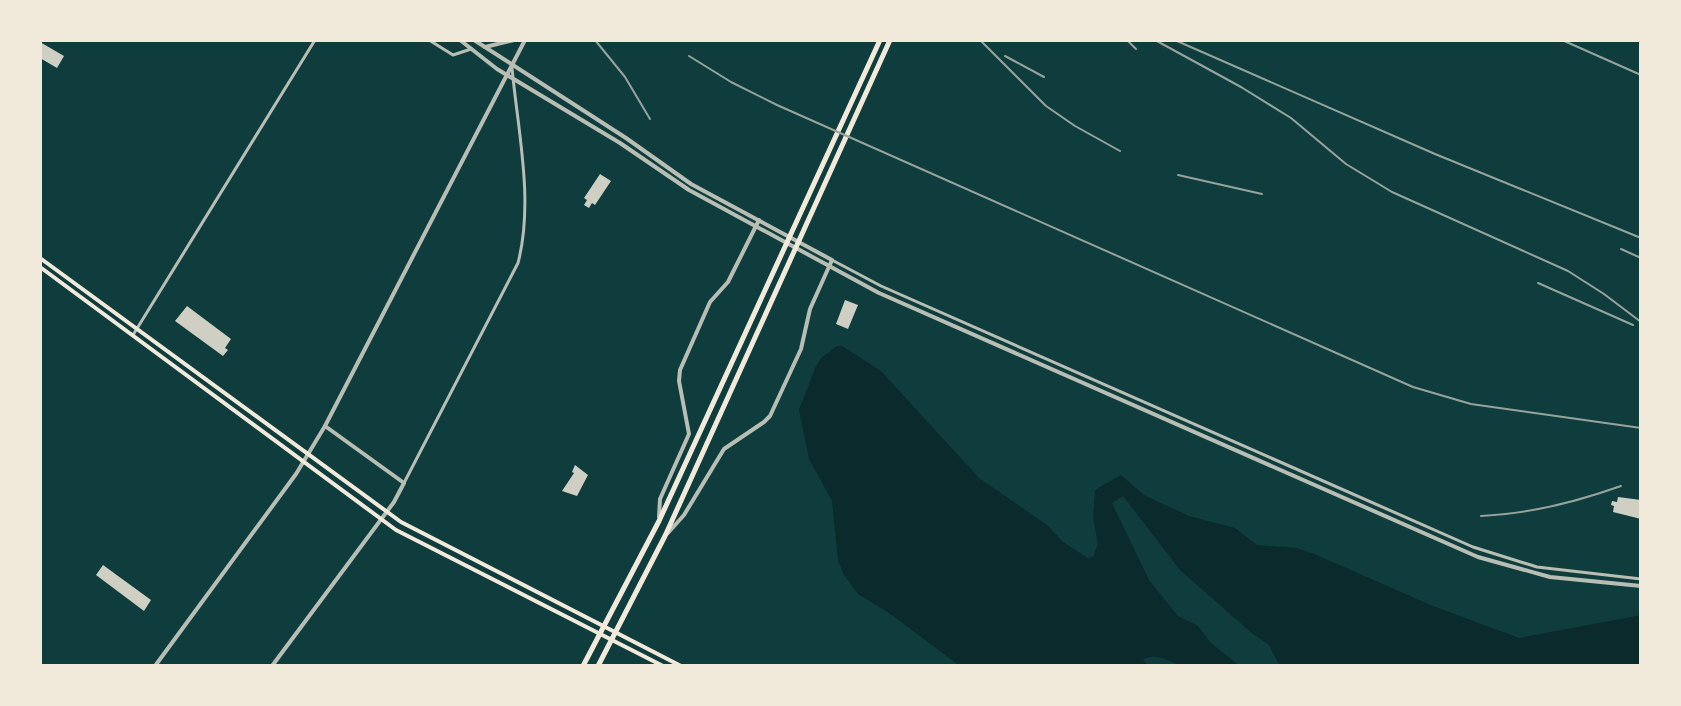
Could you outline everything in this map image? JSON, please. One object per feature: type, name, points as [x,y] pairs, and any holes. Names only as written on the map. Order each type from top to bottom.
[{"type":"main road","points":[[583,666],[659,521],[880,40]]},
{"type":"main road","points":[[598,666],[665,536],[890,40]]},
{"type":"main road","points":[[40,258],[387,512],[681,666]]},
{"type":"main road","points":[[40,267],[381,520],[663,666]]},
{"type":"street","points":[[133,335],[315,40]]},
{"type":"street","points":[[429,40],[453,55],[471,49]]},
{"type":"street","points":[[460,40],[510,77],[620,143],[689,190],[921,313],[1466,552],[1542,575],[1598,584],[1641,586]]},
{"type":"street","points":[[474,40],[691,184],[894,292],[1473,547],[1537,567],[1641,579]]},
{"type":"street","points":[[482,47],[514,40]]},
{"type":"street","points":[[155,666],[304,462],[510,77],[525,40]]},
{"type":"street","points":[[272,666],[387,512],[518,263],[525,236],[524,189],[510,77]]},
{"type":"street","points":[[659,521],[660,499],[689,434],[679,381],[680,370],[710,302],[728,282],[759,220]]},
{"type":"street","points":[[665,536],[684,515],[724,449],[770,416],[801,349],[810,309],[832,260]]},
{"type":"street","points":[[325,426],[404,483]]},
{"type":"street","points":[[688,483],[693,491],[700,489]]},
{"type":"water","points":[[837,346],[842,346],[881,371],[979,478],[1088,558],[1093,557],[1098,544],[1093,518],[1095,490],[1121,475],[1144,495],[1189,516],[1235,528],[1257,545],[1297,548],[1312,553],[1433,606],[1519,638],[1641,615],[1641,666],[1280,666],[1268,644],[1180,570],[1123,496],[1112,503],[1149,580],[1178,616],[1198,626],[1211,643],[1240,666],[1193,667],[1152,657],[1143,660],[1149,666],[960,666],[858,594],[838,561],[832,501],[809,459],[799,410],[816,366]]},
{"type":"building","points":[[40,42],[64,56],[57,68],[40,58]]},
{"type":"building","points":[[600,174],[611,181],[595,205],[592,203],[589,208],[584,205],[587,200],[584,198]]},
{"type":"building","points":[[845,300],[858,305],[848,329],[836,324]]},
{"type":"building","points":[[187,306],[231,339],[223,356],[175,321]]},
{"type":"building","points":[[575,465],[588,475],[577,496],[562,491],[574,473]]},
{"type":"building","points":[[1618,497],[1641,500],[1641,519],[1613,512],[1612,501],[1617,502]]},
{"type":"building","points":[[103,565],[151,600],[144,611],[96,575]]},
{"type":"railway","points":[[595,40],[625,77],[650,119]]},
{"type":"railway","points":[[980,40],[1046,106],[1120,151]]},
{"type":"railway","points":[[1127,40],[1136,49]]},
{"type":"railway","points":[[1155,40],[1291,118],[1346,164],[1392,192],[1568,271],[1641,322]]},
{"type":"railway","points":[[1562,40],[1641,75]]},
{"type":"railway","points":[[1177,41],[1435,154],[1641,238]]},
{"type":"railway","points":[[689,56],[777,105],[1413,387],[1471,404],[1641,428]]},
{"type":"railway","points":[[1005,56],[1044,77]]},
{"type":"railway","points":[[1178,175],[1262,194]]},
{"type":"railway","points":[[1621,249],[1641,258]]},
{"type":"railway","points":[[1538,283],[1633,325]]},
{"type":"railway","points":[[1481,516],[1552,506],[1621,486]]}]
